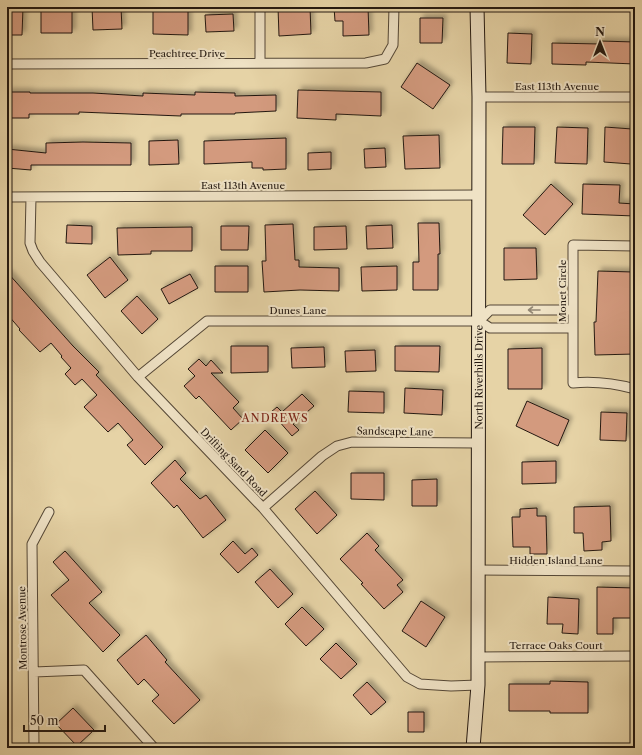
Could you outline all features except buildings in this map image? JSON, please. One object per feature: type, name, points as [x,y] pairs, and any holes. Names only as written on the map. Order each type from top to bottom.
[{"type":"street","points":[[260,7],[260,63]]},
{"type":"street","name":"Peachtree Drive","points":[[7,64],[366,63],[385,59],[393,44],[394,7]]},
{"type":"street","name":"North Riverhills Drive","points":[[473,748],[478,685],[477,443],[479,321],[479,97],[477,7]]},
{"type":"street","name":"East 113th Avenue","points":[[479,97],[635,97]]},
{"type":"street","name":"East 113th Avenue","points":[[7,197],[478,195]]},
{"type":"street","name":"Drifting Sand Road","points":[[31,197],[30,243],[40,262],[138,377],[263,508],[407,677],[420,684],[451,686],[478,685]]},
{"type":"street","name":"Monet Circle","points":[[635,246],[573,245],[573,383],[615,383],[635,389]]},
{"type":"street","points":[[479,321],[490,310],[573,310]]},
{"type":"street","name":"Dunes Lane","points":[[138,377],[207,321],[479,321],[490,328],[573,328]]},
{"type":"street","name":"Sandscape Lane","points":[[263,508],[322,456],[338,446],[352,442],[477,443]]},
{"type":"street","name":"Montrose Avenue","points":[[34,748],[32,544],[49,512]]},
{"type":"street","name":"Hidden Island Lane","points":[[477,570],[635,571]]},
{"type":"street","name":"Terrace Oaks Court","points":[[478,657],[635,656]]},
{"type":"street","points":[[34,672],[84,670],[154,748]]},
{"type":"district","name":"ANDREWS","points":[[275,418]]}]
